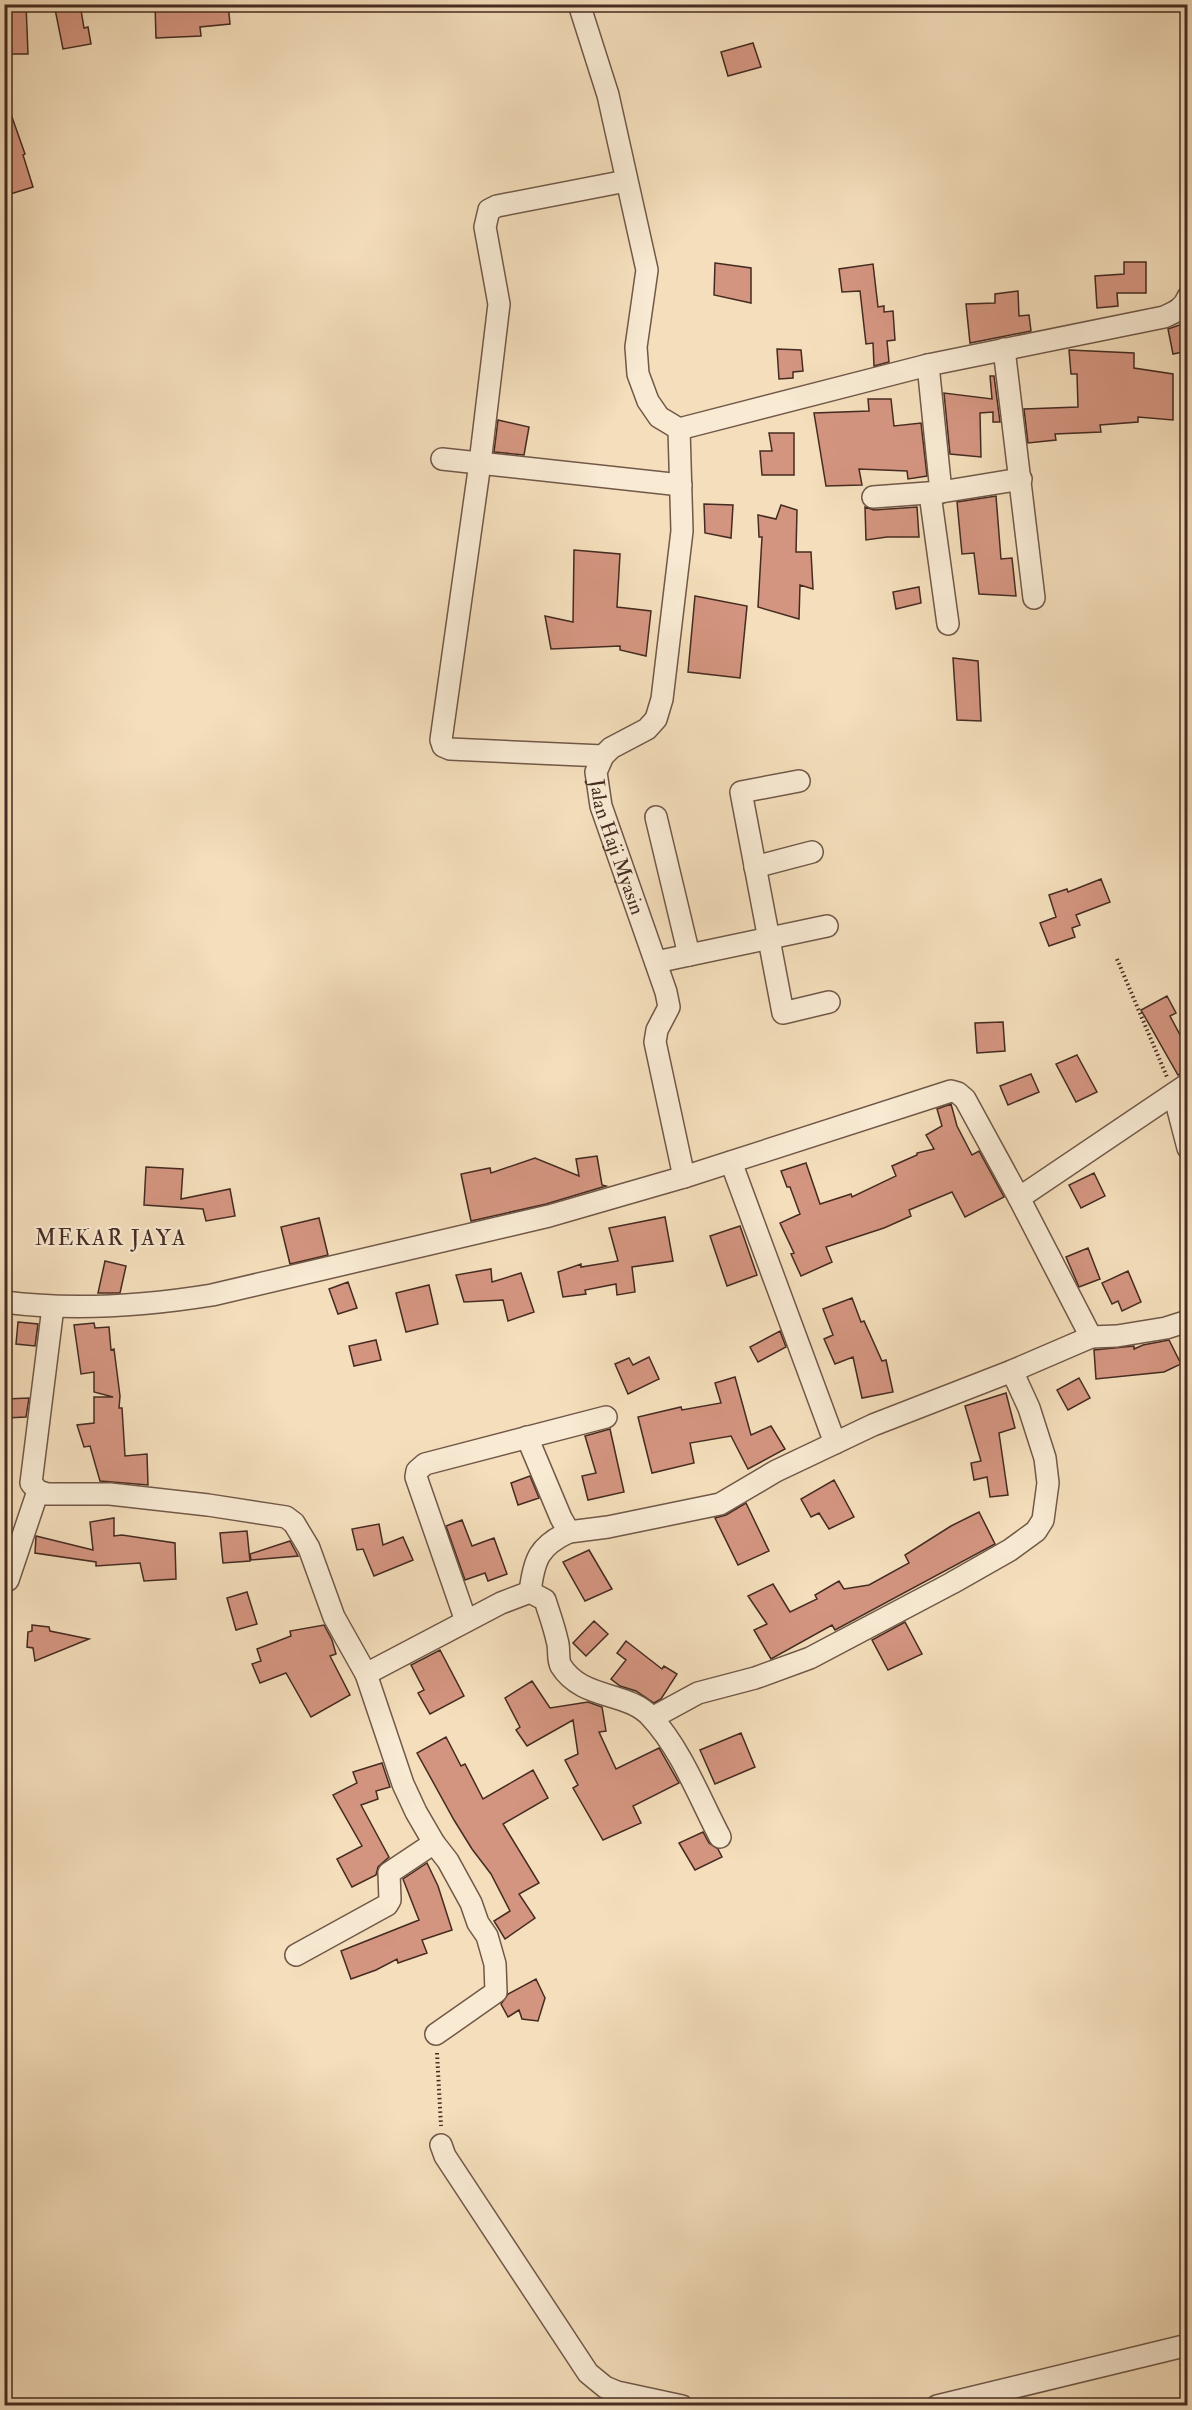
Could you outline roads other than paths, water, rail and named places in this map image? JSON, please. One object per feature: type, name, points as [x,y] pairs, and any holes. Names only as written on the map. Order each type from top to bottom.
[{"type":"street","points":[[579,4],[608,95],[647,270],[636,347],[638,374],[648,401],[659,417],[679,429],[928,365],[1164,317],[1179,311],[1188,297]]},
{"type":"street","points":[[603,756],[450,749],[443,746],[441,740],[480,463],[498,304],[485,227],[489,210],[497,206],[626,181]]},
{"type":"street","points":[[1004,349],[1034,598]]},
{"type":"street","points":[[928,365],[935,493],[948,624]]},
{"type":"street","name":"Jalan Haji Myasin","points":[[679,429],[682,531],[662,699],[656,719],[647,729],[611,748],[603,756],[596,772],[601,806],[656,962],[669,1007],[657,1030],[655,1042],[684,1177]]},
{"type":"street","points":[[442,459],[681,485]]},
{"type":"street","points":[[873,497],[935,493],[1021,479]]},
{"type":"street","points":[[799,781],[741,792],[783,1013],[829,1002]]},
{"type":"street","points":[[656,817],[688,955]]},
{"type":"street","points":[[755,867],[812,852]]},
{"type":"street","points":[[656,962],[827,926]]},
{"type":"street","points":[[1020,1198],[1181,1089],[1188,1148]]},
{"type":"street","points":[[4,1302],[53,1307],[159,1304],[212,1295],[549,1216],[684,1177],[951,1091],[958,1093],[964,1099],[1020,1198],[1091,1337]]},
{"type":"street","points":[[731,1162],[835,1443]]},
{"type":"street","points":[[53,1307],[31,1483],[38,1491],[47,1494],[110,1494],[208,1505],[286,1517],[300,1531],[334,1617],[366,1674],[403,1784],[434,1843],[448,1861],[471,1903],[493,1952],[496,1992],[436,2034]]},
{"type":"street","points":[[530,1592],[544,1553],[570,1532],[720,1504],[776,1471],[873,1425],[1012,1371],[1091,1337],[1117,1336],[1167,1328],[1188,1321]]},
{"type":"street","points":[[652,1718],[699,1693],[755,1678],[810,1658],[952,1583],[1010,1550],[1036,1531],[1043,1520],[1048,1483],[1046,1458],[1029,1408],[1012,1371]]},
{"type":"street","points":[[466,1621],[416,1478],[417,1471],[425,1464],[606,1417]]},
{"type":"street","points":[[528,1437],[561,1518],[570,1532]]},
{"type":"street","points":[[8,1580],[38,1491]]},
{"type":"street","points":[[366,1674],[501,1603],[530,1592],[545,1600],[558,1642],[560,1664],[570,1678],[594,1692],[627,1702],[652,1718],[671,1744],[720,1837]]},
{"type":"street","points":[[296,1955],[387,1905],[390,1900],[389,1873],[434,1843]]},
{"type":"street","points":[[443,2150],[574,2355],[588,2373],[605,2387],[617,2392],[682,2406]]},
{"type":"street","points":[[937,2406],[1188,2345]]},
{"type":"district","name":"MEKAR JAYA","points":[[111,1238]]}]
